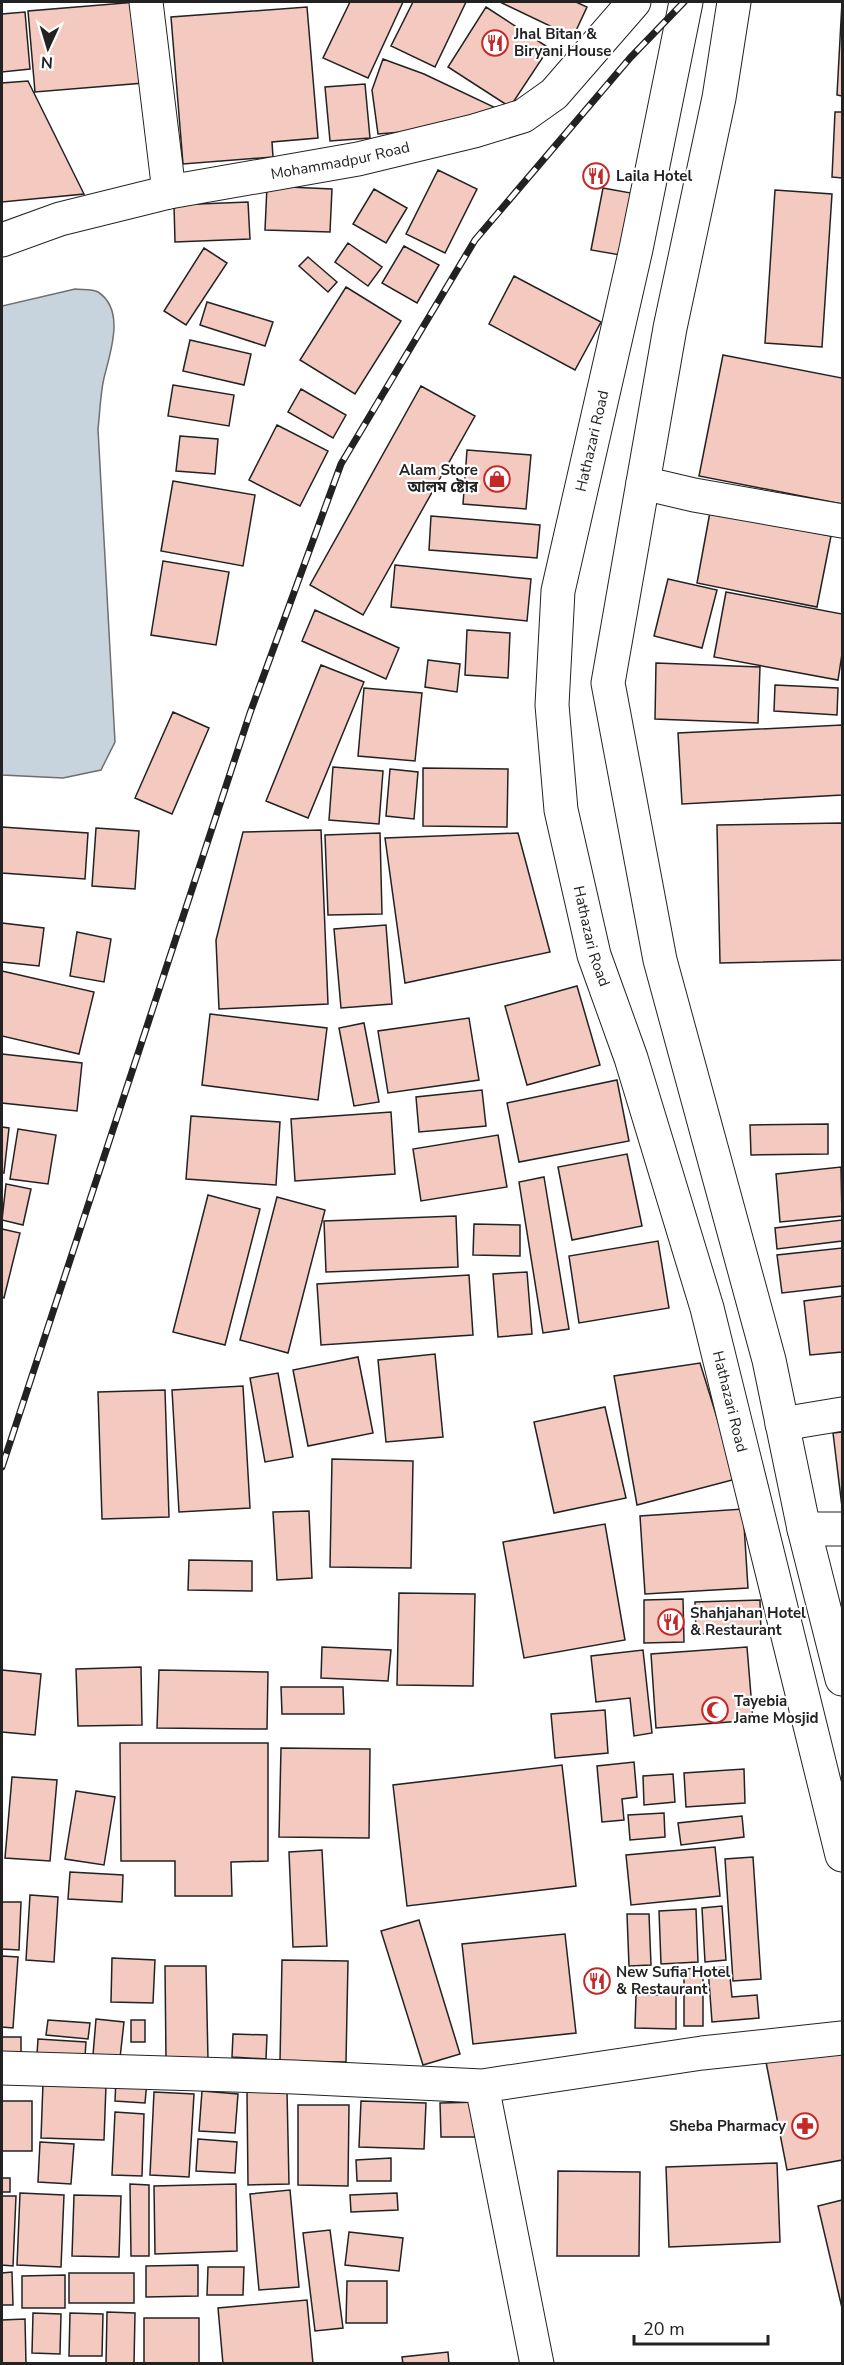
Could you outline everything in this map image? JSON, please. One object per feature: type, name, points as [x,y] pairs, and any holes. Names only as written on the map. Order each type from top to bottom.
[{"type":"main road","points":[[146,2],[169,192]]},
{"type":"main road","name":"Mohammadpur Road","points":[[2,240],[60,219],[169,192],[358,159],[474,131],[523,116],[555,94],[634,2]]},
{"type":"main road","name":"Hathazari Road","points":[[686,2],[636,249],[558,591],[552,705],[561,810],[594,955],[631,1059],[707,1308],[843,1855]]},
{"type":"main road","points":[[734,2],[719,98],[670,328],[608,683],[660,960],[770,1360],[804,1529],[843,1679]]},
{"type":"main road","points":[[643,483],[694,495],[843,521]]},
{"type":"main road","points":[[782,1424],[843,1413]]},
{"type":"main road","points":[[804,1529],[843,1529]]},
{"type":"main road","points":[[2,2068],[294,2077],[482,2086],[702,2054],[843,2038]]},
{"type":"main road","points":[[482,2086],[537,2364]]},
{"type":"shaded area","points":[[75,289],[98,292],[107,300],[114,321],[98,429],[115,742],[101,770],[63,778],[2,775],[2,306]]},
{"type":"building","points":[[137,2],[144,83],[35,92],[28,11]]},
{"type":"building","points":[[350,2],[403,2],[368,78],[323,58]]},
{"type":"building","points":[[413,2],[466,2],[435,67],[391,46]]},
{"type":"building","points":[[500,2],[576,2],[587,7],[573,37]]},
{"type":"building","points":[[842,2],[842,96],[837,95]]},
{"type":"building","points":[[307,7],[318,138],[272,142],[273,157],[183,164],[171,17]]},
{"type":"building","points":[[486,7],[549,48],[510,107],[448,67]]},
{"type":"building","points":[[25,12],[30,69],[2,72],[2,14]]},
{"type":"building","points":[[383,59],[424,74],[498,109],[426,130],[378,134],[372,90]]},
{"type":"building","points":[[28,81],[84,194],[2,202],[2,83]]},
{"type":"building","points":[[365,84],[370,138],[330,141],[325,87]]},
{"type":"building","points":[[835,112],[842,112],[842,178],[832,177]]},
{"type":"building","points":[[438,170],[477,189],[445,253],[406,234]]},
{"type":"building","points":[[267,186],[332,189],[330,232],[265,230]]},
{"type":"building","points":[[603,188],[631,193],[620,255],[591,250]]},
{"type":"building","points":[[374,189],[407,208],[386,243],[353,224]]},
{"type":"building","points":[[775,190],[832,194],[822,347],[765,343]]},
{"type":"building","points":[[248,202],[250,239],[175,242],[174,205]]},
{"type":"building","points":[[348,243],[382,267],[368,286],[335,262]]},
{"type":"building","points":[[404,246],[439,265],[417,303],[382,283]]},
{"type":"building","points":[[204,248],[227,263],[186,325],[164,311]]},
{"type":"building","points":[[308,257],[337,282],[328,292],[299,266]]},
{"type":"building","points":[[514,276],[601,322],[575,370],[489,324]]},
{"type":"building","points":[[346,287],[401,321],[355,394],[300,360]]},
{"type":"building","points":[[207,302],[273,322],[265,346],[200,325]]},
{"type":"building","points":[[190,340],[251,354],[244,385],[183,371]]},
{"type":"building","points":[[723,355],[842,378],[842,504],[699,476]]},
{"type":"building","points":[[173,385],[234,395],[229,426],[168,416]]},
{"type":"building","points":[[421,386],[475,416],[363,615],[310,585]]},
{"type":"building","points":[[301,389],[346,415],[333,438],[288,412]]},
{"type":"building","points":[[277,425],[328,451],[300,506],[249,480]]},
{"type":"building","points":[[180,436],[218,439],[215,474],[176,471]]},
{"type":"building","name":"Alam Store আলম ষ্টোর","points":[[467,450],[531,455],[526,509],[463,504]]},
{"type":"building","points":[[173,481],[255,495],[243,566],[161,551]]},
{"type":"building","points":[[710,512],[831,536],[817,607],[697,583]]},
{"type":"building","points":[[431,516],[540,525],[537,558],[429,550]]},
{"type":"building","points":[[163,561],[229,572],[216,645],[151,635]]},
{"type":"building","points":[[395,565],[531,579],[527,621],[391,607]]},
{"type":"building","points":[[668,579],[717,590],[702,648],[654,636]]},
{"type":"building","points":[[726,592],[842,614],[842,654],[838,680],[714,657]]},
{"type":"building","points":[[315,610],[399,648],[386,679],[302,641]]},
{"type":"building","points":[[467,630],[510,633],[508,678],[465,675]]},
{"type":"building","points":[[428,660],[460,664],[457,692],[425,687]]},
{"type":"building","points":[[656,663],[760,667],[758,723],[655,719]]},
{"type":"building","points":[[321,665],[364,682],[308,818],[266,801]]},
{"type":"building","points":[[775,685],[838,688],[837,715],[774,711]]},
{"type":"building","points":[[364,688],[422,693],[415,761],[358,756]]},
{"type":"building","points":[[173,712],[209,728],[172,814],[135,798]]},
{"type":"building","points":[[842,725],[842,795],[682,804],[678,733]]},
{"type":"building","points":[[333,767],[383,771],[379,824],[329,820]]},
{"type":"building","points":[[423,768],[508,769],[507,827],[423,826]]},
{"type":"building","points":[[390,769],[418,772],[414,819],[386,816]]},
{"type":"building","points":[[842,823],[842,960],[720,963],[717,825]]},
{"type":"building","points":[[2,827],[88,833],[85,879],[2,873]]},
{"type":"building","points":[[96,828],[139,831],[135,889],[92,886]]},
{"type":"building","points":[[321,830],[328,1004],[219,1009],[216,940],[243,832]]},
{"type":"building","points":[[380,833],[382,914],[328,915],[325,835]]},
{"type":"building","points":[[518,833],[550,952],[405,983],[385,838]]},
{"type":"building","points":[[2,923],[44,928],[39,966],[2,962]]},
{"type":"building","points":[[386,925],[392,1004],[341,1008],[334,929]]},
{"type":"building","points":[[77,932],[111,939],[104,982],[70,976]]},
{"type":"building","points":[[2,971],[94,992],[79,1054],[2,1036]]},
{"type":"building","points":[[577,986],[600,1065],[527,1085],[505,1006]]},
{"type":"building","points":[[210,1014],[327,1028],[318,1100],[202,1085]]},
{"type":"building","points":[[469,1018],[479,1080],[388,1093],[378,1031]]},
{"type":"building","points":[[364,1023],[379,1102],[354,1106],[339,1028]]},
{"type":"building","points":[[2,1054],[82,1063],[77,1111],[2,1103]]},
{"type":"building","points":[[617,1080],[629,1141],[519,1162],[507,1103]]},
{"type":"building","points":[[482,1090],[486,1126],[419,1132],[416,1097]]},
{"type":"building","points":[[391,1112],[395,1174],[295,1181],[291,1119]]},
{"type":"building","points":[[191,1116],[280,1122],[276,1185],[186,1179]]},
{"type":"building","points":[[828,1124],[828,1154],[751,1155],[750,1125]]},
{"type":"building","points":[[2,1127],[9,1128],[4,1173],[2,1173]]},
{"type":"building","points":[[18,1129],[56,1135],[48,1184],[10,1179]]},
{"type":"building","points":[[498,1135],[507,1187],[421,1201],[413,1149]]},
{"type":"building","points":[[627,1154],[642,1226],[572,1240],[558,1167]]},
{"type":"building","points":[[841,1167],[842,1216],[780,1222],[776,1174]]},
{"type":"building","points":[[544,1177],[569,1329],[543,1333],[519,1182]]},
{"type":"building","points":[[6,1184],[31,1189],[23,1225],[2,1220]]},
{"type":"building","points":[[208,1195],[260,1209],[225,1345],[173,1332]]},
{"type":"building","points":[[277,1197],[325,1210],[288,1353],[240,1340]]},
{"type":"building","points":[[456,1216],[458,1267],[326,1272],[324,1221]]},
{"type":"building","points":[[842,1220],[842,1241],[777,1249],[775,1228]]},
{"type":"building","points":[[474,1224],[520,1225],[520,1256],[473,1255]]},
{"type":"building","points":[[2,1229],[20,1233],[4,1298],[2,1297]]},
{"type":"building","points":[[658,1241],[669,1308],[579,1323],[569,1256]]},
{"type":"building","points":[[842,1248],[842,1286],[782,1293],[777,1255]]},
{"type":"building","points":[[527,1272],[532,1334],[498,1337],[493,1274]]},
{"type":"building","points":[[469,1275],[473,1335],[321,1345],[317,1284]]},
{"type":"building","points":[[842,1296],[842,1352],[810,1355],[804,1301]]},
{"type":"building","points":[[435,1354],[443,1437],[386,1442],[378,1360]]},
{"type":"building","points":[[358,1357],[373,1433],[308,1446],[293,1370]]},
{"type":"building","points":[[700,1363],[736,1479],[637,1505],[614,1376]]},
{"type":"building","points":[[278,1373],[293,1457],[265,1462],[250,1378]]},
{"type":"building","points":[[243,1386],[250,1508],[179,1512],[172,1390]]},
{"type":"building","points":[[165,1390],[169,1517],[102,1519],[98,1392]]},
{"type":"building","points":[[605,1407],[626,1498],[554,1513],[534,1422]]},
{"type":"building","points":[[842,1432],[842,1507],[833,1433]]},
{"type":"building","points":[[332,1459],[413,1461],[411,1568],[330,1567]]},
{"type":"building","points":[[743,1509],[748,1588],[645,1594],[640,1516]]},
{"type":"building","points":[[309,1511],[312,1578],[277,1580],[273,1512]]},
{"type":"building","points":[[605,1524],[625,1640],[524,1658],[503,1542]]},
{"type":"building","points":[[189,1560],[252,1561],[252,1591],[188,1590]]},
{"type":"building","points":[[399,1593],[475,1594],[473,1686],[397,1685]]},
{"type":"building","points":[[683,1599],[684,1642],[644,1643],[644,1600]]},
{"type":"building","points":[[760,1600],[761,1633],[696,1634],[695,1602]]},
{"type":"building","points":[[322,1647],[391,1650],[388,1681],[321,1678]]},
{"type":"building","points":[[747,1647],[753,1720],[656,1728],[651,1654]]},
{"type":"building","points":[[643,1650],[652,1733],[634,1736],[630,1698],[596,1702],[591,1656]]},
{"type":"building","points":[[141,1667],[142,1725],[78,1726],[76,1669]]},
{"type":"building","points":[[2,1670],[41,1674],[35,1735],[2,1732]]},
{"type":"building","points":[[159,1670],[268,1672],[267,1729],[157,1728]]},
{"type":"building","points":[[281,1687],[343,1687],[344,1714],[282,1714]]},
{"type":"building","points":[[605,1710],[608,1753],[555,1758],[551,1714]]},
{"type":"building","points":[[120,1743],[268,1743],[268,1861],[231,1862],[232,1896],[175,1896],[175,1861],[121,1861]]},
{"type":"building","points":[[281,1748],[370,1749],[369,1838],[279,1837]]},
{"type":"building","points":[[634,1762],[637,1797],[622,1799],[624,1820],[602,1822],[597,1766]]},
{"type":"building","points":[[562,1765],[576,1886],[407,1906],[393,1785]]},
{"type":"building","points":[[744,1769],[745,1803],[686,1807],[684,1773]]},
{"type":"building","points":[[673,1774],[675,1802],[644,1805],[643,1776]]},
{"type":"building","points":[[12,1777],[57,1780],[50,1861],[5,1858]]},
{"type":"building","points":[[76,1791],[115,1797],[104,1865],[65,1859]]},
{"type":"building","points":[[664,1813],[665,1837],[630,1840],[628,1815]]},
{"type":"building","points":[[742,1816],[744,1837],[681,1845],[678,1823]]},
{"type":"building","points":[[715,1847],[720,1896],[631,1905],[626,1855]]},
{"type":"building","points":[[322,1850],[327,1946],[293,1947],[289,1852]]},
{"type":"building","points":[[753,1857],[761,1979],[733,1981],[725,1859]]},
{"type":"building","points":[[70,1872],[123,1875],[122,1902],[68,1899]]},
{"type":"building","points":[[30,1895],[58,1897],[54,1962],[26,1960]]},
{"type":"building","points":[[2,1902],[21,1902],[19,1950],[2,1949]]},
{"type":"building","points":[[722,1906],[726,1960],[705,1962],[702,1908]]},
{"type":"building","points":[[696,1909],[698,1962],[661,1964],[659,1911]]},
{"type":"building","points":[[627,1914],[649,1914],[651,1965],[629,1966]]},
{"type":"building","points":[[419,1920],[460,2054],[423,2065],[381,1931]]},
{"type":"building","points":[[565,1934],[576,2033],[473,2044],[462,1944]]},
{"type":"building","points":[[2,1956],[18,1957],[13,2028],[2,2027]]},
{"type":"building","points":[[112,1958],[155,1960],[153,2003],[111,2002]]},
{"type":"building","points":[[282,1960],[348,1961],[346,2062],[280,2061]]},
{"type":"building","points":[[165,1966],[206,1966],[208,2060],[166,2060]]},
{"type":"building","points":[[729,1967],[732,1997],[757,1995],[759,2018],[712,2022],[708,1968]]},
{"type":"building","points":[[703,1968],[703,2026],[684,2026],[684,1969]]},
{"type":"building","points":[[636,1995],[676,1995],[676,2029],[635,2028]]},
{"type":"building","points":[[96,2019],[124,2022],[120,2058],[93,2055]]},
{"type":"building","points":[[48,2020],[90,2023],[88,2039],[46,2035]]},
{"type":"building","points":[[131,2020],[145,2020],[145,2042],[131,2042]]},
{"type":"building","points":[[233,2034],[267,2035],[266,2059],[232,2057]]},
{"type":"building","points":[[2,2037],[21,2037],[21,2064],[2,2064]]},
{"type":"building","points":[[38,2039],[86,2042],[85,2057],[37,2054]]},
{"type":"building","points":[[842,2047],[842,2160],[787,2170],[766,2062]]},
{"type":"building","points":[[116,2078],[147,2081],[145,2103],[115,2101]]},
{"type":"building","points":[[43,2083],[106,2085],[104,2140],[41,2138]]},
{"type":"building","points":[[202,2091],[238,2094],[235,2133],[199,2131]]},
{"type":"building","points":[[287,2091],[289,2184],[248,2185],[247,2092]]},
{"type":"building","points":[[154,2092],[194,2094],[189,2177],[150,2175]]},
{"type":"building","points":[[2,2101],[32,2101],[32,2151],[2,2151]]},
{"type":"building","points":[[361,2101],[426,2103],[424,2149],[359,2147]]},
{"type":"building","points":[[482,2102],[483,2137],[441,2137],[440,2103]]},
{"type":"building","points":[[298,2105],[349,2105],[348,2186],[298,2185]]},
{"type":"building","points":[[115,2112],[144,2114],[142,2176],[112,2175]]},
{"type":"building","points":[[198,2139],[237,2142],[235,2173],[196,2171]]},
{"type":"building","points":[[40,2142],[74,2144],[71,2184],[38,2182]]},
{"type":"building","points":[[391,2158],[391,2181],[357,2181],[356,2160]]},
{"type":"building","points":[[777,2163],[780,2242],[669,2247],[666,2167]]},
{"type":"building","points":[[558,2171],[640,2172],[639,2256],[557,2256]]},
{"type":"building","points":[[2,2178],[10,2178],[10,2192],[2,2192]]},
{"type":"building","points":[[130,2184],[149,2185],[149,2256],[131,2256]]},
{"type":"building","points":[[236,2184],[237,2251],[155,2254],[154,2186]]},
{"type":"building","points":[[290,2190],[299,2287],[259,2290],[250,2194]]},
{"type":"building","points":[[20,2193],[64,2195],[61,2267],[17,2265]]},
{"type":"building","points":[[397,2193],[398,2210],[351,2212],[350,2195]]},
{"type":"building","points":[[74,2195],[121,2196],[119,2257],[72,2256]]},
{"type":"building","points":[[2,2196],[16,2196],[13,2266],[2,2265]]},
{"type":"building","points":[[842,2200],[842,2308],[818,2206]]},
{"type":"building","points":[[330,2230],[343,2328],[315,2331],[303,2233]]},
{"type":"building","points":[[349,2232],[403,2238],[399,2271],[345,2265]]},
{"type":"building","points":[[198,2265],[198,2296],[146,2297],[146,2266]]},
{"type":"building","points":[[208,2267],[244,2267],[243,2295],[207,2295]]},
{"type":"building","points":[[12,2272],[13,2305],[2,2305],[2,2273]]},
{"type":"building","points":[[69,2273],[134,2273],[134,2303],[69,2303]]},
{"type":"building","points":[[65,2275],[65,2308],[22,2308],[22,2276]]},
{"type":"building","points":[[347,2281],[387,2281],[387,2323],[346,2323]]},
{"type":"building","points":[[307,2300],[313,2364],[223,2364],[218,2308]]},
{"type":"building","points":[[107,2312],[135,2313],[134,2364],[106,2364]]},
{"type":"building","points":[[33,2313],[61,2314],[60,2354],[32,2353]]},
{"type":"building","points":[[70,2313],[103,2314],[102,2356],[69,2356]]},
{"type":"building","points":[[144,2318],[199,2318],[199,2364],[144,2364]]},
{"type":"building","points":[[25,2319],[26,2364],[2,2364],[2,2320]]},
{"type":"building","points":[[448,2352],[449,2364],[403,2364],[402,2357]]},
{"type":"railway","points":[[2,1467],[250,713],[341,464],[475,240],[630,58],[684,2]]},
{"type":"place","name":"Jhal Bitan & Biryani House","points":[[495,43]]},
{"type":"place","name":"Laila Hotel","points":[[596,176]]},
{"type":"place","name":"Alam Store আলম ষ্টোর","points":[[497,479]]},
{"type":"place","name":"Shahjahan Hotel & Restaurant","points":[[671,1622]]},
{"type":"place","name":"Tayebia Jame Mosjid","points":[[715,1710]]},
{"type":"place","name":"New Sufia Hotel & Restaurant","points":[[597,1981]]},
{"type":"place","name":"Sheba Pharmacy","points":[[805,2126]]}]
